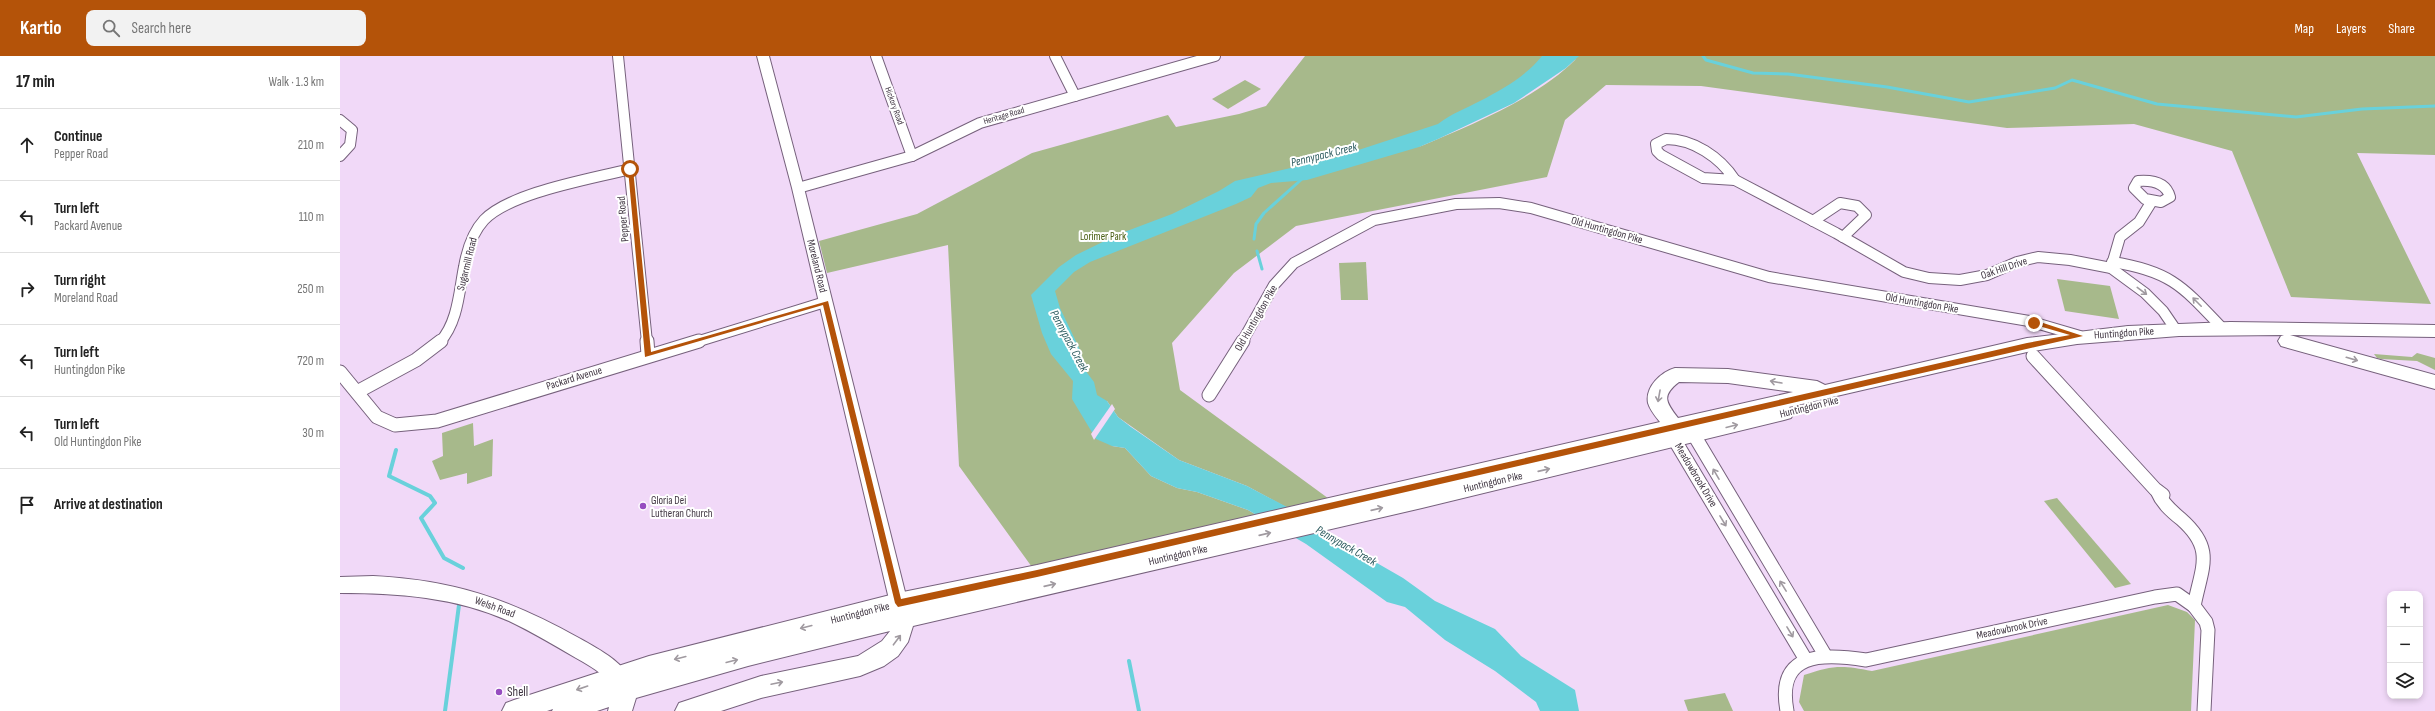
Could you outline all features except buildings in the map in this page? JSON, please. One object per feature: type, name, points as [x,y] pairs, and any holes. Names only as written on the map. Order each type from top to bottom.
[{"type":"main road","name":"Huntingdon Pike","points":[[514,711],[900,610],[1226,543],[1339,517],[1673,432],[1828,390],[2027,345],[2080,336],[2176,330],[2435,331]]},
{"type":"main road","name":"Huntingdon Pike","points":[[1017,585],[1206,534],[1318,508],[1673,432],[1694,435],[1988,364],[2033,356],[2150,341],[2435,342]]},
{"type":"main road","points":[[2287,341],[2435,382]]},
{"type":"main road","points":[[1673,432],[1658,405],[1657,398],[1662,385],[1675,375],[1728,376],[1828,390]]},
{"type":"main road","name":"Welsh Road","points":[[340,585],[381,584],[422,587],[495,605],[544,626],[614,669],[623,682]]},
{"type":"main road","points":[[687,711],[712,701],[762,687],[860,666],[872,661],[883,654],[900,636],[903,629],[900,610]]},
{"type":"main road","name":"Huntingdon Pike","points":[[564,711],[623,682]]},
{"type":"main road","points":[[620,711],[623,682]]},
{"type":"street","name":"Pepper Road","points":[[618,56],[648,355]]},
{"type":"street","name":"Moreland Road","points":[[763,56],[798,188],[900,610]]},
{"type":"street","name":"Hickory Road","points":[[876,56],[912,156]]},
{"type":"street","points":[[1055,56],[1075,96]]},
{"type":"street","name":"Heritage Road","points":[[798,188],[912,156],[980,123],[1215,56]]},
{"type":"street","points":[[340,120],[352,130],[350,145],[340,156]]},
{"type":"street","name":"Oak Hill Drive","points":[[1735,180],[1708,179],[1697,176],[1661,155],[1657,151],[1656,144],[1666,139],[1684,141],[1718,159],[1735,180],[1814,221],[1904,272],[1929,278],[1960,280],[1987,275],[2017,262],[2038,257],[2112,265],[2145,293],[2163,311],[2176,330]]},
{"type":"street","name":"Sugarmill Road","points":[[357,392],[427,352],[444,338],[453,321],[472,237],[485,219],[509,205],[532,196],[630,169]]},
{"type":"street","points":[[2152,201],[2147,215],[2140,224],[2120,237],[2112,265],[2146,268],[2166,277],[2186,291],[2224,330]]},
{"type":"street","name":"Old Huntingdon Pike","points":[[1209,395],[1226,370],[1274,285],[1294,263],[1374,220],[1456,204],[1499,202],[1531,208],[1769,277],[2029,321],[2080,336]]},
{"type":"street","points":[[1814,221],[1840,203],[1857,206],[1866,215],[1864,220],[1843,237]]},
{"type":"street","name":"Packard Avenue","points":[[340,372],[377,417],[395,425],[437,421],[648,355],[826,302]]},
{"type":"street","points":[[2033,356],[2157,491],[2157,496],[2194,532],[2204,550],[2194,606]]},
{"type":"street","name":"Meadowbrook Drive","points":[[1673,432],[1806,660]]},
{"type":"street","name":"Meadowbrook Drive","points":[[1694,435],[1825,655]]},
{"type":"street","name":"Meadowbrook Drive","points":[[1787,711],[1784,692],[1788,676],[1798,664],[1806,660],[1825,655],[1866,660],[2155,597],[2177,594],[2194,606],[2206,622],[2208,630],[2204,711]]},
{"type":"green space","name":"Lorimer Park","points":[[1305,56],[2435,56],[2435,155],[2357,153],[2431,304],[2291,297],[2232,151],[2134,124],[2007,128],[1701,86],[1606,85],[1565,120],[1547,177],[1296,226],[1234,273],[1172,343],[1180,390],[1336,504],[1297,513],[1247,486],[1179,460],[1118,417],[1107,401],[1112,446],[1125,448],[1151,476],[1177,488],[1197,492],[1248,510],[1265,520],[1037,574],[959,466],[948,245],[827,273],[819,241],[917,214],[1032,153],[1168,115],[1176,127],[1239,114],[1266,106]],"holes":[[[1576,59],[1560,74],[1542,87],[1502,110],[1419,147]]]},
{"type":"green space","points":[[1245,80],[1261,89],[1228,109],[1212,99]]},
{"type":"green space","points":[[1366,262],[1368,300],[1341,300],[1339,263]]},
{"type":"green space","points":[[2057,279],[2110,286],[2119,319],[2065,311]]},
{"type":"green space","points":[[2417,353],[2435,358],[2435,370],[2417,361],[2381,359],[2377,358],[2374,354],[2412,357]]},
{"type":"green space","points":[[473,423],[474,446],[493,439],[492,476],[467,484],[467,473],[440,480],[432,461],[443,456],[442,433]]},
{"type":"green space","points":[[2057,498],[2131,584],[2115,588],[2044,501]]},
{"type":"green space","points":[[2168,605],[2187,612],[2195,620],[2191,711],[1804,711],[1799,702],[1804,675],[1823,669],[1845,667],[1872,671]]},
{"type":"green space","points":[[1725,693],[1733,711],[1688,711],[1684,700]]},
{"type":"water","name":"Pennypack Creek","points":[[1542,56],[1579,56],[1566,68],[1514,103],[1438,139],[1419,147],[1307,180],[1271,183],[1258,188],[1251,197],[1236,204],[1090,262],[1074,272],[1055,291],[1060,308],[1081,352],[1085,370],[1094,382],[1097,395],[1107,401],[1118,417],[1179,460],[1247,486],[1306,517],[1363,555],[1403,578],[1435,601],[1495,629],[1521,656],[1575,690],[1579,711],[1540,711],[1536,702],[1495,671],[1445,640],[1405,607],[1387,602],[1306,544],[1248,510],[1197,492],[1177,488],[1151,476],[1125,448],[1112,446],[1096,439],[1072,399],[1073,381],[1051,354],[1042,333],[1031,295],[1059,267],[1076,255],[1119,234],[1172,214],[1219,191],[1235,181],[1334,158],[1438,124],[1453,114],[1514,82],[1529,70]]},
{"type":"pier","points":[[1112,404],[1115,409],[1094,440],[1091,434]]},
{"type":"waterway","points":[[1703,56],[1706,60],[1753,73],[1788,74],[1887,87],[1969,102],[2055,88],[2072,80],[2157,104],[2296,117],[2362,109],[2435,106]]},
{"type":"waterway","points":[[1254,239],[1256,224],[1264,213],[1303,178]]},
{"type":"waterway","points":[[1257,251],[1262,269]]},
{"type":"waterway","points":[[396,450],[389,476],[430,496],[435,503],[421,518],[444,558],[463,568]]},
{"type":"waterway","points":[[445,711],[459,605]]},
{"type":"waterway","points":[[1129,661],[1139,711]]},
{"type":"place","name":"Gloria Dei Lutheran Church","points":[[643,506]]},
{"type":"place","name":"Shell","points":[[499,692]]},
{"type":"route","points":[[630,169],[648,355],[826,302],[857,425],[898,603],[949,594],[1037,574],[2027,345],[2080,336],[2034,323]]}]
